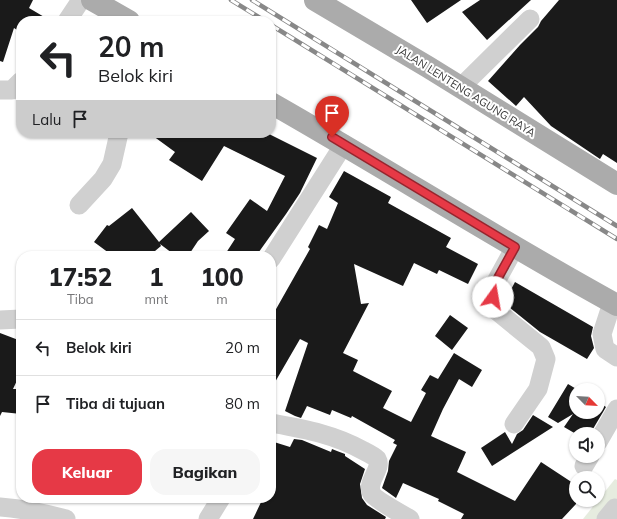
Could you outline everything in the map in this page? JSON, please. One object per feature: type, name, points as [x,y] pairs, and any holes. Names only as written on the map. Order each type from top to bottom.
[{"type":"main road","points":[[92,0],[120,16]]},
{"type":"main road","name":"JALAN LENTENG AGUNG RAYA","points":[[315,0],[461,87],[521,126],[617,184]]},
{"type":"main road","points":[[276,105],[515,247],[615,304]]},
{"type":"street","points":[[70,16],[81,0]]},
{"type":"street","points":[[461,87],[530,19]]},
{"type":"street","points":[[0,90],[12,90],[16,86]]},
{"type":"street","points":[[79,205],[103,180],[112,164],[118,138]]},
{"type":"street","points":[[276,251],[344,144]]},
{"type":"street","points":[[514,424],[538,389],[546,359],[541,347],[493,308],[493,287],[515,247]]},
{"type":"street","points":[[615,304],[602,334],[605,349],[616,353]]},
{"type":"street","points":[[0,320],[16,319]]},
{"type":"street","points":[[605,430],[617,409]]},
{"type":"street","points":[[276,424],[320,432],[348,442],[377,459],[378,465],[369,487],[372,495],[410,519]]},
{"type":"street","points":[[208,519],[218,503]]},
{"type":"street","points":[[0,508],[16,508],[66,519]]},
{"type":"shaded area","points":[[615,479],[617,480],[617,519],[583,519],[593,507],[605,507],[605,492]]},
{"type":"building","points":[[0,0],[33,0],[29,8],[43,16],[16,16],[16,29],[14,28],[3,62],[0,61]]},
{"type":"building","points":[[411,0],[461,0],[427,23]]},
{"type":"building","points":[[480,0],[531,0],[487,40],[462,12]]},
{"type":"building","points":[[559,0],[617,0],[617,163],[603,154],[600,159],[551,126],[524,97],[516,106],[488,81],[538,27],[541,21]]},
{"type":"building","points":[[156,138],[276,138],[317,158],[300,193],[260,251],[227,251],[235,239],[226,233],[250,199],[267,211],[285,176],[224,146],[202,181],[169,160],[175,152]]},
{"type":"building","points":[[344,171],[391,197],[388,203],[451,238],[446,247],[478,264],[468,284],[439,270],[437,274],[414,263],[403,286],[354,264],[361,304],[369,303],[343,353],[358,360],[353,371],[392,391],[383,408],[411,422],[426,393],[421,390],[430,375],[438,379],[454,353],[482,370],[472,387],[459,379],[431,436],[466,452],[457,472],[515,501],[541,462],[569,480],[569,507],[573,507],[562,519],[461,519],[464,514],[438,501],[439,499],[403,483],[396,498],[382,488],[388,471],[389,461],[397,445],[393,443],[395,440],[352,416],[351,418],[332,410],[330,415],[307,406],[301,418],[285,411],[308,343],[300,339],[276,380],[276,309],[310,249],[308,247],[319,225],[327,229],[338,203],[329,197]]},
{"type":"building","points":[[132,208],[159,242],[191,212],[209,231],[198,241],[191,251],[169,251],[160,244],[161,246],[155,251],[106,251],[94,242],[107,225],[109,226]]},
{"type":"building","points":[[515,282],[593,327],[591,336],[594,348],[587,359],[540,332],[504,303]]},
{"type":"building","points":[[450,315],[468,328],[452,350],[435,336]]},
{"type":"building","points":[[0,333],[16,339],[16,383],[13,389],[16,389],[16,413],[2,412],[0,416]]},
{"type":"building","points":[[569,385],[569,416],[558,423],[548,417]]},
{"type":"building","points":[[533,415],[553,427],[492,466],[481,448],[505,432],[512,444],[517,434],[523,430]]},
{"type":"building","points":[[570,419],[599,419],[594,427],[569,427],[569,430],[564,427]]},
{"type":"building","points":[[294,439],[302,440],[331,452],[332,449],[345,454],[345,456],[365,469],[360,484],[362,498],[367,505],[386,517],[385,519],[253,519],[261,503],[276,503],[276,443],[290,447]]},
{"type":"railway","points":[[231,0],[257,16]]},
{"type":"railway","points":[[252,0],[617,226]]},
{"type":"railway","points":[[276,28],[617,239]]},
{"type":"route","points":[[332,137],[515,247],[493,287],[493,297]]}]
